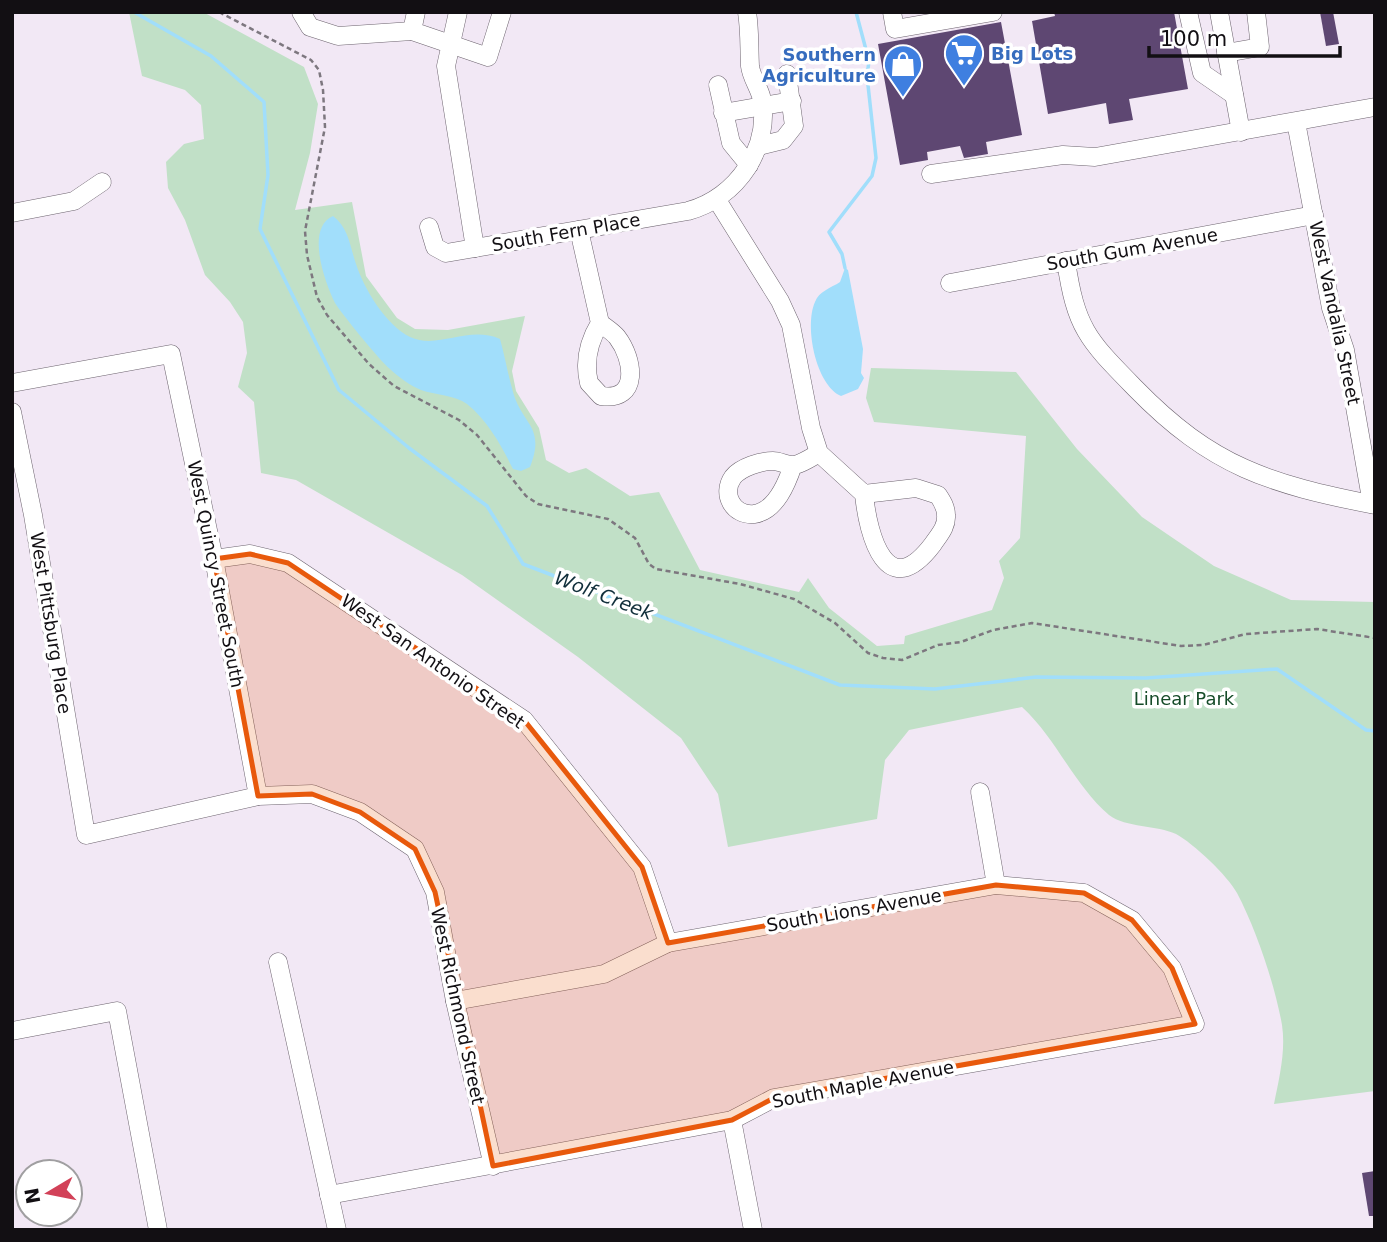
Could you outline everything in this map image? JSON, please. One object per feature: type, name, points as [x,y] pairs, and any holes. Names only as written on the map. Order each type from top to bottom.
[{"type":"street","points":[[301,12],[310,27],[338,36],[412,32],[451,42],[488,57],[502,12]]},
{"type":"street","points":[[412,32],[416,12]]},
{"type":"street","points":[[458,12],[446,66],[475,248]]},
{"type":"street","points":[[747,12],[752,40],[750,68],[762,108],[759,146],[749,164],[717,200],[780,301],[791,325],[811,428],[819,453],[864,494],[866,513],[880,558],[894,566],[908,566],[920,561],[946,523],[945,509],[938,495],[916,488],[864,494]]},
{"type":"street","points":[[892,12],[895,29],[993,12]]},
{"type":"street","points":[[1188,12],[1202,73],[1234,95]]},
{"type":"street","points":[[1219,12],[1241,132]]},
{"type":"street","points":[[1226,53],[1260,47],[1256,12]]},
{"type":"street","points":[[759,146],[783,140],[792,132],[795,118],[787,75]]},
{"type":"street","points":[[718,85],[731,143],[749,164]]},
{"type":"street","points":[[723,113],[792,102]]},
{"type":"street","points":[[931,174],[1063,155],[1096,157],[1375,107]]},
{"type":"street","name":"West Vandalia Street","points":[[1296,122],[1331,309],[1345,350],[1374,504]]},
{"type":"street","points":[[12,214],[74,201],[102,182]]},
{"type":"street","name":"South Fern Place","points":[[429,227],[432,242],[439,251],[475,248],[688,211],[717,200]]},
{"type":"street","name":"South Gum Avenue","points":[[950,283],[1314,215]]},
{"type":"street","points":[[579,230],[600,323]]},
{"type":"street","points":[[1066,261],[1077,318],[1090,340],[1160,414],[1187,438],[1248,471],[1341,501],[1374,504]]},
{"type":"street","name":"West Quincy Street South","points":[[12,383],[171,354],[214,559],[258,796]]},
{"type":"street","name":"West Pittsburg Place","points":[[12,412],[36,528],[86,835],[258,796]]},
{"type":"street","points":[[793,466],[819,453]]},
{"type":"street","name":"West San Antonio Street","points":[[214,559],[250,554],[288,563],[524,720],[642,867],[668,943]]},
{"type":"street","points":[[980,792],[996,884]]},
{"type":"street","name":"West Richmond Street","points":[[258,796],[312,794],[360,811],[415,849],[435,892],[454,1001],[493,1166]]},
{"type":"street","name":"South Lions Avenue","points":[[454,1001],[604,974],[668,943],[996,884],[1084,893],[1132,920],[1172,968],[1195,1024]]},
{"type":"street","points":[[278,962],[337,1230]]},
{"type":"street","points":[[12,1031],[117,1011],[158,1230]]},
{"type":"street","name":"South Maple Avenue","points":[[329,1195],[732,1120],[774,1098],[1195,1024]]},
{"type":"street","points":[[732,1120],[753,1230]]},
{"type":"path","points":[[219,12],[311,60],[319,70],[325,127],[305,230],[311,278],[327,315],[369,364],[394,386],[459,420],[477,435],[526,496],[538,503],[608,519],[635,538],[649,564],[656,569],[740,584],[794,599],[835,624],[868,653],[902,660],[938,645],[961,642],[993,630],[1032,623],[1181,646],[1203,645],[1247,634],[1317,629],[1375,638]]},
{"type":"highlighted area","points":[[250,554],[288,563],[524,720],[642,867],[668,943],[996,885],[1084,893],[1132,920],[1172,968],[1195,1024],[774,1098],[732,1120],[493,1166],[435,892],[415,849],[360,812],[312,794],[258,796],[214,559]]},
{"type":"green space","name":"Linear Park","points":[[129,12],[203,12],[304,67],[318,104],[310,153],[295,210],[352,202],[366,276],[397,318],[415,329],[448,330],[525,316],[512,371],[516,391],[539,428],[546,460],[569,473],[586,468],[630,496],[659,492],[700,570],[799,592],[808,578],[829,608],[877,646],[904,644],[905,636],[992,610],[1004,578],[999,561],[1020,538],[1026,436],[874,422],[866,398],[871,368],[1016,372],[1077,449],[1142,517],[1214,566],[1291,600],[1375,602],[1375,1091],[1274,1104],[1283,1055],[1282,1025],[1264,958],[1237,893],[1210,860],[1176,834],[1124,822],[1109,815],[1085,790],[1045,733],[1022,707],[909,730],[885,760],[877,819],[728,847],[718,794],[681,738],[578,657],[462,575],[296,480],[261,473],[254,402],[238,387],[247,353],[243,322],[230,302],[205,275],[185,220],[168,188],[166,162],[184,144],[204,139],[201,105],[185,90],[142,76]]},
{"type":"water","points":[[333,216],[346,232],[370,295],[384,315],[401,331],[410,337],[431,341],[476,335],[500,339],[513,392],[534,434],[534,453],[530,467],[521,471],[513,469],[488,426],[467,404],[421,390],[397,375],[378,357],[345,317],[331,294],[320,256],[320,232],[325,222]]},
{"type":"water","points":[[845,268],[848,270],[863,349],[861,373],[864,378],[858,389],[841,396],[832,390],[819,368],[814,354],[811,325],[817,298],[840,282]]},
{"type":"building","points":[[1054,12],[1174,12],[1188,89],[1129,99],[1133,120],[1109,124],[1106,103],[1048,114],[1032,21],[1055,16]]},
{"type":"building","points":[[1320,12],[1333,12],[1339,44],[1326,46]]},
{"type":"building","name":"Big Lots","points":[[1001,22],[1022,135],[986,142],[988,154],[964,158],[960,146],[927,152],[928,160],[900,165],[878,44]]},
{"type":"building","points":[[1375,1171],[1375,1216],[1369,1216],[1362,1173]]},
{"type":"waterway","name":"Wolf Creek","points":[[134,12],[211,56],[264,102],[268,175],[260,229],[339,390],[409,448],[487,506],[523,564],[840,685],[935,689],[1036,677],[1146,678],[1277,669],[1366,730],[1375,731]]},
{"type":"waterway","points":[[845,268],[842,254],[829,232],[872,176],[876,158],[867,76],[869,61],[856,12]]},
{"type":"place","name":"Big Lots","points":[[964,87]]},
{"type":"place","name":"Southern Agriculture","points":[[903,98]]}]
